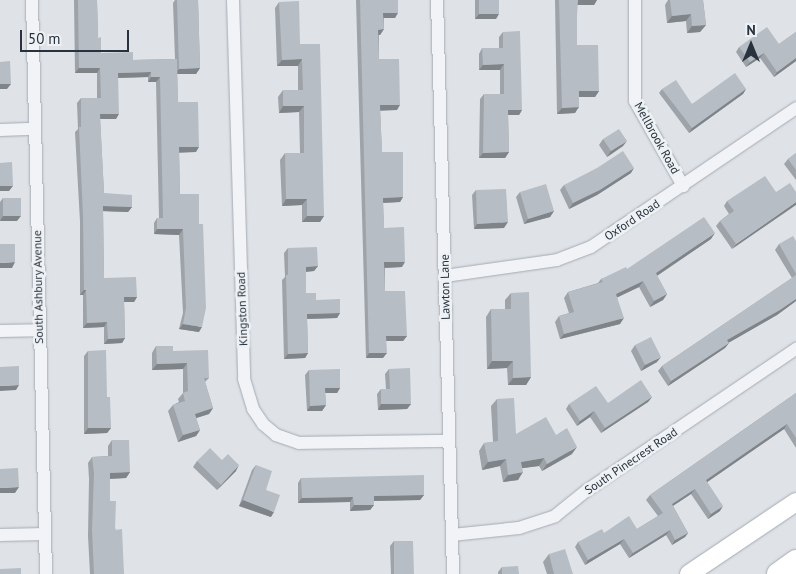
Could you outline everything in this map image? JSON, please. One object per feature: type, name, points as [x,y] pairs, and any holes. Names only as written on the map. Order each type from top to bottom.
[{"type":"highway","points":[[778,574],[796,561]]},
{"type":"street","name":"South Ashbury Avenue","points":[[32,0],[46,574]]},
{"type":"street","name":"Kingston Road","points":[[233,0],[244,379],[253,410],[263,424],[276,435],[299,443],[448,441]]},
{"type":"street","name":"Lawton Lane","points":[[437,0],[453,574]]},
{"type":"street","name":"Mellbrook Road","points":[[635,0],[635,101],[683,186]]},
{"type":"street","name":"Oxford Road","points":[[445,276],[556,260],[591,247],[796,108]]},
{"type":"street","points":[[0,130],[34,129]]},
{"type":"street","points":[[0,331],[39,330]]},
{"type":"street","name":"South Pinecrest Road","points":[[452,535],[519,528],[555,516],[586,491],[796,349]]},
{"type":"street","points":[[689,574],[796,502]]},
{"type":"street","points":[[0,535],[45,534]]},
{"type":"building","points":[[78,0],[97,0],[98,38],[101,37],[101,53],[133,52],[133,60],[177,59],[178,102],[198,102],[199,147],[179,147],[180,194],[199,194],[199,224],[203,224],[206,308],[202,327],[183,324],[186,308],[183,229],[157,229],[157,218],[163,218],[160,77],[151,77],[151,72],[118,73],[119,114],[100,114],[104,193],[132,195],[132,207],[103,206],[104,278],[136,277],[137,297],[124,297],[125,338],[108,339],[107,322],[87,323],[86,290],[84,290],[79,127],[81,127],[81,98],[101,98],[100,68],[79,68]]},
{"type":"building","points":[[177,0],[198,0],[200,68],[179,69]]},
{"type":"building","points":[[360,0],[398,0],[398,13],[383,13],[384,29],[378,30],[379,59],[399,59],[400,105],[380,105],[382,152],[403,152],[403,197],[383,198],[384,228],[404,227],[405,262],[384,262],[385,291],[405,291],[407,336],[386,336],[387,353],[369,353]]},
{"type":"building","points":[[479,0],[499,0],[499,14],[479,14]]},
{"type":"building","points":[[559,0],[578,0],[577,45],[598,45],[599,91],[579,91],[579,107],[562,108]]},
{"type":"building","points":[[670,0],[703,0],[706,25],[692,26],[691,14],[672,16]]},
{"type":"building","points":[[299,1],[300,44],[320,44],[324,216],[307,216],[307,199],[286,199],[285,153],[304,153],[304,106],[283,106],[283,90],[303,90],[302,59],[282,60],[279,2]]},
{"type":"building","points":[[767,27],[779,44],[796,32],[796,58],[777,72],[764,53],[750,62],[739,47]]},
{"type":"building","points":[[520,31],[522,110],[508,110],[509,152],[483,153],[484,94],[504,94],[504,64],[483,65],[482,48],[503,48],[503,32]]},
{"type":"building","points":[[10,61],[11,84],[0,84],[0,62]]},
{"type":"building","points":[[735,73],[746,89],[692,128],[662,89],[676,80],[692,104]]},
{"type":"building","points":[[619,129],[627,141],[611,151],[603,139]]},
{"type":"building","points":[[623,151],[634,168],[600,190],[573,203],[564,185],[597,168]]},
{"type":"building","points":[[796,153],[796,170],[788,159]]},
{"type":"building","points":[[12,162],[13,186],[0,186],[0,163]]},
{"type":"building","points":[[765,176],[776,192],[790,183],[796,192],[796,202],[736,244],[720,221],[734,211],[727,201]]},
{"type":"building","points":[[546,184],[554,211],[528,219],[520,192]]},
{"type":"building","points":[[506,189],[508,222],[477,224],[476,190]]},
{"type":"building","points":[[3,198],[21,198],[21,216],[3,216]]},
{"type":"building","points":[[704,217],[715,233],[656,273],[667,294],[654,301],[643,281],[616,294],[624,318],[564,334],[559,316],[574,312],[568,292],[603,282],[601,279],[626,267],[627,269]]},
{"type":"building","points":[[793,236],[796,241],[796,274],[779,244]]},
{"type":"building","points":[[0,244],[15,244],[15,262],[0,263]]},
{"type":"building","points":[[317,247],[318,266],[306,267],[306,293],[316,293],[316,300],[340,299],[340,313],[307,314],[308,353],[288,354],[286,275],[288,275],[288,248]]},
{"type":"building","points":[[796,275],[796,299],[727,340],[729,343],[671,381],[662,366]]},
{"type":"building","points":[[529,292],[531,377],[513,378],[513,361],[492,361],[491,309],[511,309],[511,293]]},
{"type":"building","points":[[651,337],[661,357],[645,365],[635,345]]},
{"type":"building","points":[[156,346],[173,346],[173,351],[208,350],[209,378],[204,378],[213,408],[195,414],[200,430],[183,435],[173,405],[185,401],[183,393],[188,391],[187,363],[157,364]]},
{"type":"building","points":[[106,350],[107,397],[110,397],[111,428],[88,428],[88,351]]},
{"type":"building","points":[[19,366],[19,385],[0,386],[0,367]]},
{"type":"building","points":[[410,368],[411,404],[381,404],[381,389],[390,389],[389,369]]},
{"type":"building","points":[[340,369],[340,388],[325,388],[326,405],[310,406],[309,370]]},
{"type":"building","points":[[641,380],[652,397],[605,428],[594,411],[580,421],[569,404],[596,386],[608,403]]},
{"type":"building","points":[[796,393],[796,438],[787,424],[706,480],[723,506],[711,514],[695,489],[672,504],[688,533],[675,540],[670,530],[633,553],[624,539],[588,560],[578,542],[602,529],[604,533],[629,516],[637,529],[663,513],[650,495]]},
{"type":"building","points":[[514,398],[516,434],[546,417],[556,435],[567,428],[577,447],[547,464],[544,458],[521,462],[523,472],[508,475],[506,459],[488,462],[484,443],[498,441],[497,399]]},
{"type":"building","points":[[112,440],[129,440],[130,472],[110,473],[110,501],[116,501],[115,530],[122,529],[124,574],[94,574],[92,530],[94,473],[92,457],[112,456]]},
{"type":"building","points":[[210,448],[222,460],[228,454],[239,465],[221,485],[197,461]]},
{"type":"building","points":[[256,465],[272,471],[266,490],[280,495],[274,512],[243,500]]},
{"type":"building","points":[[18,468],[19,487],[0,488],[0,469]]},
{"type":"building","points":[[424,475],[424,495],[374,496],[374,505],[354,505],[353,497],[302,498],[301,478]]},
{"type":"building","points":[[394,541],[413,541],[414,574],[394,574]]},
{"type":"building","points":[[565,549],[573,574],[554,574],[549,554]]},
{"type":"building","points":[[518,566],[519,574],[502,574],[502,567]]},
{"type":"building","points":[[21,568],[21,574],[0,574],[0,569]]}]
